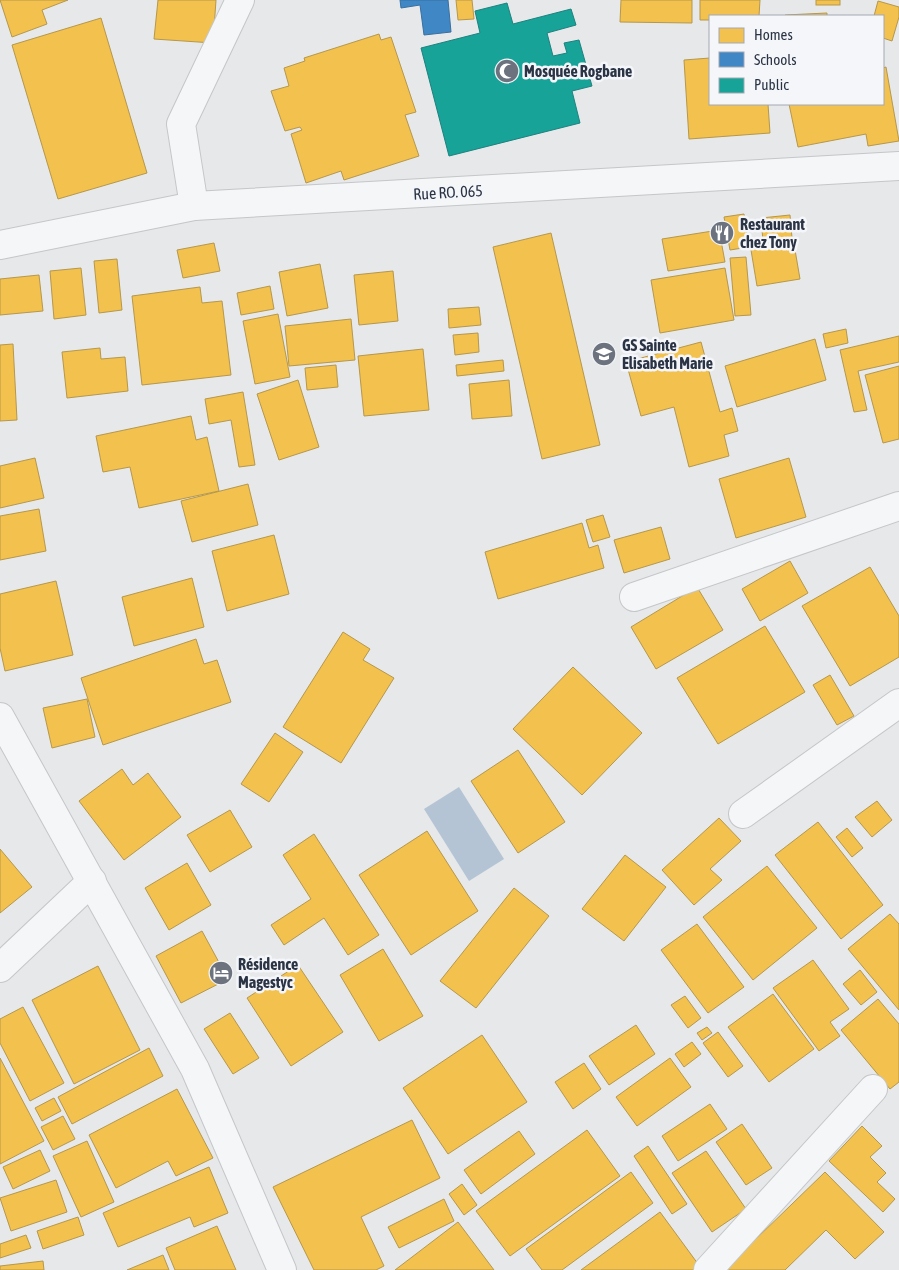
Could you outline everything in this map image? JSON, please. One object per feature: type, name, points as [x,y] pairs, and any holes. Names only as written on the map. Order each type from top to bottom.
[{"type":"street","points":[[194,206],[180,124],[240,0]]},
{"type":"street","name":"Rue RO. 065","points":[[0,245],[194,206],[899,166]]},
{"type":"street","points":[[634,597],[899,506]]},
{"type":"street","points":[[743,814],[899,703]]},
{"type":"street","points":[[0,717],[195,1069],[282,1270]]},
{"type":"street","points":[[0,968],[92,881]]},
{"type":"street","points":[[708,1270],[873,1088]]},
{"type":"water","points":[[459,787],[504,859],[469,881],[424,809]]},
{"type":"building: Homes","points":[[0,0],[68,0],[42,10],[47,24],[12,37]]},
{"type":"building: Homes","points":[[158,0],[216,0],[213,43],[154,39]]},
{"type":"building: Homes","points":[[456,0],[472,0],[474,19],[458,20]]},
{"type":"building: Homes","points":[[621,0],[692,0],[692,23],[620,22]]},
{"type":"building: Homes","points":[[700,0],[760,0],[759,15],[709,15],[709,20],[700,20]]},
{"type":"building: Homes","points":[[816,0],[840,0],[840,5],[816,5]]},
{"type":"building: Homes","points":[[878,1],[899,7],[899,17],[892,41],[884,38],[884,15],[874,15]]},
{"type":"building: Homes","points":[[827,13],[827,15],[785,15]]},
{"type":"building: Homes","points":[[101,18],[147,173],[58,199],[12,45]]},
{"type":"building: Homes","points":[[379,34],[381,40],[391,37],[416,112],[405,115],[419,156],[344,180],[341,171],[306,183],[291,134],[302,130],[300,127],[285,131],[271,91],[289,86],[284,68],[305,61],[304,58]]},
{"type":"building: Homes","points":[[709,58],[709,105],[768,105],[770,133],[689,139],[684,60]]},
{"type":"building: Homes","points":[[886,67],[899,141],[868,146],[866,134],[798,147],[789,105],[884,105],[884,68]]},
{"type":"building: Homes","points":[[744,214],[749,247],[730,250],[724,217]]},
{"type":"building: Homes","points":[[790,215],[792,238],[763,241],[761,218]]},
{"type":"building: Homes","points":[[719,230],[725,262],[668,271],[662,239]]},
{"type":"building: Homes","points":[[551,233],[600,445],[542,459],[493,247]]},
{"type":"building: Homes","points":[[214,243],[220,271],[183,278],[177,250]]},
{"type":"building: Homes","points":[[794,244],[800,279],[757,286],[751,250]]},
{"type":"building: Homes","points":[[746,257],[751,315],[735,316],[730,258]]},
{"type":"building: Homes","points":[[117,259],[122,310],[99,313],[94,261]]},
{"type":"building: Homes","points":[[320,264],[328,308],[287,316],[279,272]]},
{"type":"building: Homes","points":[[81,268],[86,315],[54,319],[50,271]]},
{"type":"building: Homes","points":[[725,268],[734,320],[660,333],[651,280]]},
{"type":"building: Homes","points":[[393,271],[398,321],[359,325],[354,275]]},
{"type":"building: Homes","points":[[39,275],[43,311],[0,315],[0,279]]},
{"type":"building: Homes","points":[[270,286],[274,309],[241,315],[237,293]]},
{"type":"building: Homes","points":[[200,287],[202,303],[222,301],[231,375],[142,385],[132,296]]},
{"type":"building: Homes","points":[[479,307],[481,325],[449,328],[448,309]]},
{"type":"building: Homes","points":[[278,314],[290,377],[255,384],[243,321]]},
{"type":"building: Homes","points":[[351,319],[355,360],[289,366],[285,326]]},
{"type":"building: Homes","points":[[846,329],[848,343],[826,348],[823,334]]},
{"type":"building: Homes","points":[[478,333],[479,352],[455,355],[453,335]]},
{"type":"building: Homes","points":[[899,336],[899,362],[858,371],[867,410],[854,412],[840,350]]},
{"type":"building: Homes","points":[[815,339],[826,380],[737,407],[725,366]]},
{"type":"building: Homes","points":[[701,342],[720,412],[732,408],[738,431],[724,435],[729,456],[689,467],[674,407],[641,416],[626,362]]},
{"type":"building: Homes","points":[[13,344],[17,420],[0,421],[0,345]]},
{"type":"building: Homes","points":[[100,348],[101,359],[125,357],[128,391],[67,398],[62,352]]},
{"type":"building: Homes","points":[[423,349],[429,410],[364,416],[358,356]]},
{"type":"building: Homes","points":[[503,360],[504,371],[457,376],[456,365]]},
{"type":"building: Homes","points":[[336,365],[338,387],[307,390],[305,368]]},
{"type":"building: Homes","points":[[899,366],[899,439],[883,443],[865,375]]},
{"type":"building: Homes","points":[[298,380],[319,447],[279,460],[257,394]]},
{"type":"building: Homes","points":[[509,380],[512,416],[472,419],[469,384]]},
{"type":"building: Homes","points":[[243,392],[255,465],[239,467],[231,420],[209,424],[205,399]]},
{"type":"building: Homes","points":[[191,416],[196,440],[207,437],[219,491],[139,508],[130,467],[103,472],[96,436]]},
{"type":"building: Homes","points":[[35,458],[44,498],[0,508],[0,466]]},
{"type":"building: Homes","points":[[789,458],[806,517],[736,538],[719,479]]},
{"type":"building: Homes","points":[[248,484],[258,525],[192,542],[181,501]]},
{"type":"building: Homes","points":[[39,509],[46,551],[0,560],[0,516]]},
{"type":"building: Homes","points":[[603,515],[610,537],[593,542],[586,520]]},
{"type":"building: Homes","points":[[582,523],[589,548],[598,545],[604,568],[498,599],[485,552]]},
{"type":"building: Homes","points":[[661,527],[670,559],[624,573],[614,540]]},
{"type":"building: Homes","points":[[274,535],[289,594],[227,611],[212,551]]},
{"type":"building: Homes","points":[[790,561],[808,593],[760,621],[742,589]]},
{"type":"building: Homes","points":[[870,567],[899,616],[899,657],[850,686],[802,606]]},
{"type":"building: Homes","points":[[192,578],[204,627],[134,646],[122,597]]},
{"type":"building: Homes","points":[[56,581],[73,655],[5,671],[0,648],[0,594]]},
{"type":"building: Homes","points":[[697,587],[723,630],[656,669],[631,627]]},
{"type":"building: Homes","points":[[765,626],[805,692],[718,744],[677,678]]},
{"type":"building: Homes","points":[[343,632],[370,649],[363,660],[394,678],[341,763],[283,727]]},
{"type":"building: Homes","points":[[196,639],[204,664],[217,660],[231,702],[103,745],[81,678]]},
{"type":"building: Homes","points":[[573,667],[642,733],[582,795],[513,729]]},
{"type":"building: Homes","points":[[830,675],[854,716],[837,725],[813,685]]},
{"type":"building: Homes","points":[[87,699],[95,737],[52,748],[43,708]]},
{"type":"building: Homes","points":[[275,733],[303,752],[269,802],[241,784]]},
{"type":"building: Homes","points":[[518,750],[565,822],[518,853],[471,781]]},
{"type":"building: Homes","points":[[122,769],[133,785],[148,773],[181,817],[124,860],[79,801]]},
{"type":"building: Homes","points":[[877,801],[892,820],[872,837],[855,817]]},
{"type":"building: Homes","points":[[230,810],[252,847],[210,872],[187,835]]},
{"type":"building: Homes","points":[[719,818],[741,841],[710,869],[722,880],[694,905],[662,870]]},
{"type":"building: Homes","points":[[818,822],[883,905],[841,939],[775,855]]},
{"type":"building: Homes","points":[[847,828],[863,848],[852,857],[836,837]]},
{"type":"building: Homes","points":[[427,831],[478,911],[411,955],[359,875]]},
{"type":"building: Homes","points":[[314,834],[379,935],[348,955],[324,918],[284,945],[271,925],[311,899],[283,855]]},
{"type":"building: Homes","points":[[0,849],[32,887],[0,913]]},
{"type":"building: Homes","points":[[625,855],[666,887],[624,941],[582,909]]},
{"type":"building: Homes","points":[[187,863],[211,905],[169,930],[145,888]]},
{"type":"building: Homes","points":[[767,866],[817,928],[753,980],[703,917]]},
{"type":"building: Homes","points":[[514,888],[549,916],[476,1008],[440,981]]},
{"type":"building: Homes","points":[[890,914],[899,924],[899,1010],[848,949]]},
{"type":"building: Homes","points":[[697,924],[744,987],[708,1013],[661,950]]},
{"type":"building: Homes","points":[[202,931],[228,979],[181,1003],[156,956]]},
{"type":"building: Homes","points":[[383,949],[423,1016],[379,1041],[340,975]]},
{"type":"building: Homes","points":[[813,960],[849,1009],[830,1022],[840,1036],[819,1051],[773,988]]},
{"type":"building: Homes","points":[[298,965],[343,1032],[291,1066],[247,998]]},
{"type":"building: Homes","points":[[98,966],[140,1050],[74,1084],[32,1000]]},
{"type":"building: Homes","points":[[860,970],[877,992],[861,1005],[843,984]]},
{"type":"building: Homes","points":[[773,994],[814,1049],[769,1082],[728,1027]]},
{"type":"building: Homes","points":[[685,996],[701,1018],[688,1028],[671,1005]]},
{"type":"building: Homes","points":[[878,999],[899,1024],[899,1082],[890,1089],[841,1030]]},
{"type":"building: Homes","points":[[23,1007],[64,1083],[30,1101],[0,1043],[0,1019]]},
{"type":"building: Homes","points":[[230,1013],[259,1058],[233,1074],[204,1029]]},
{"type":"building: Homes","points":[[636,1025],[655,1054],[609,1085],[589,1056]]},
{"type":"building: Homes","points":[[707,1027],[712,1033],[702,1040],[697,1033]]},
{"type":"building: Homes","points":[[718,1032],[743,1066],[728,1077],[703,1043]]},
{"type":"building: Homes","points":[[482,1035],[527,1102],[448,1154],[403,1088]]},
{"type":"building: Homes","points":[[692,1042],[701,1054],[684,1067],[675,1054]]},
{"type":"building: Homes","points":[[149,1048],[163,1076],[72,1124],[58,1097]]},
{"type":"building: Homes","points":[[0,1058],[44,1141],[0,1164]]},
{"type":"building: Homes","points":[[670,1058],[691,1087],[637,1126],[616,1097]]},
{"type":"building: Homes","points":[[584,1063],[601,1089],[573,1109],[555,1082]]},
{"type":"building: Homes","points":[[177,1089],[213,1158],[176,1176],[168,1161],[116,1188],[89,1135]]},
{"type":"building: Homes","points":[[54,1098],[61,1111],[42,1121],[35,1108]]},
{"type":"building: Homes","points":[[710,1104],[727,1129],[678,1161],[662,1136]]},
{"type":"building: Homes","points":[[63,1116],[75,1139],[53,1150],[41,1127]]},
{"type":"building: Homes","points":[[412,1120],[440,1178],[361,1217],[384,1266],[376,1270],[314,1270],[273,1187]]},
{"type":"building: Homes","points":[[742,1124],[772,1168],[746,1185],[716,1142]]},
{"type":"building: Homes","points":[[862,1126],[882,1146],[870,1157],[886,1173],[877,1182],[895,1199],[883,1212],[829,1161]]},
{"type":"building: Homes","points":[[587,1130],[620,1176],[510,1256],[476,1211]]},
{"type":"building: Homes","points":[[519,1131],[535,1154],[481,1194],[464,1170]]},
{"type":"building: Homes","points":[[87,1141],[114,1202],[81,1217],[53,1156]]},
{"type":"building: Homes","points":[[648,1146],[687,1204],[672,1214],[634,1156]]},
{"type":"building: Homes","points":[[40,1150],[50,1171],[13,1189],[3,1167]]},
{"type":"building: Homes","points":[[706,1151],[746,1209],[712,1232],[672,1173]]},
{"type":"building: Homes","points":[[209,1167],[228,1213],[194,1227],[190,1217],[118,1247],[103,1213]]},
{"type":"building: Homes","points":[[631,1172],[653,1203],[562,1270],[542,1270],[526,1249]]},
{"type":"building: Homes","points":[[825,1172],[884,1232],[855,1259],[826,1230],[785,1270],[724,1270]]},
{"type":"building: Homes","points":[[56,1180],[67,1212],[11,1231],[0,1198]]},
{"type":"building: Homes","points":[[462,1184],[477,1205],[464,1215],[449,1194]]},
{"type":"building: Homes","points":[[444,1199],[454,1221],[399,1248],[388,1227]]},
{"type":"building: Homes","points":[[660,1212],[701,1268],[698,1270],[581,1270]]},
{"type":"building: Homes","points":[[78,1217],[84,1235],[43,1249],[37,1231]]},
{"type":"building: Homes","points":[[458,1222],[494,1270],[395,1270]]},
{"type":"building: Homes","points":[[217,1226],[236,1270],[175,1270],[166,1248]]},
{"type":"building: Homes","points":[[26,1235],[31,1248],[0,1258],[0,1244]]},
{"type":"building: Homes","points":[[163,1255],[169,1270],[127,1270]]},
{"type":"building: Homes","points":[[43,1261],[44,1270],[0,1270],[0,1266]]},
{"type":"building: Schools","points":[[400,0],[448,0],[451,32],[424,35],[420,5],[401,8]]},
{"type":"building: Public","name":"Mosquée Rogbane","points":[[507,3],[513,24],[571,9],[576,25],[547,33],[553,56],[567,53],[564,43],[579,40],[592,86],[572,91],[580,123],[449,156],[421,48],[480,33],[475,11]]},
{"type":"place","name":"Mosquée Rogbane","points":[[507,71]]},
{"type":"place","name":"Restaurant chez Tony","points":[[722,233]]},
{"type":"place","name":"GS Sainte Elisabeth Marie","points":[[604,354]]},
{"type":"place","name":"Résidence Magestyc","points":[[221,973]]}]
